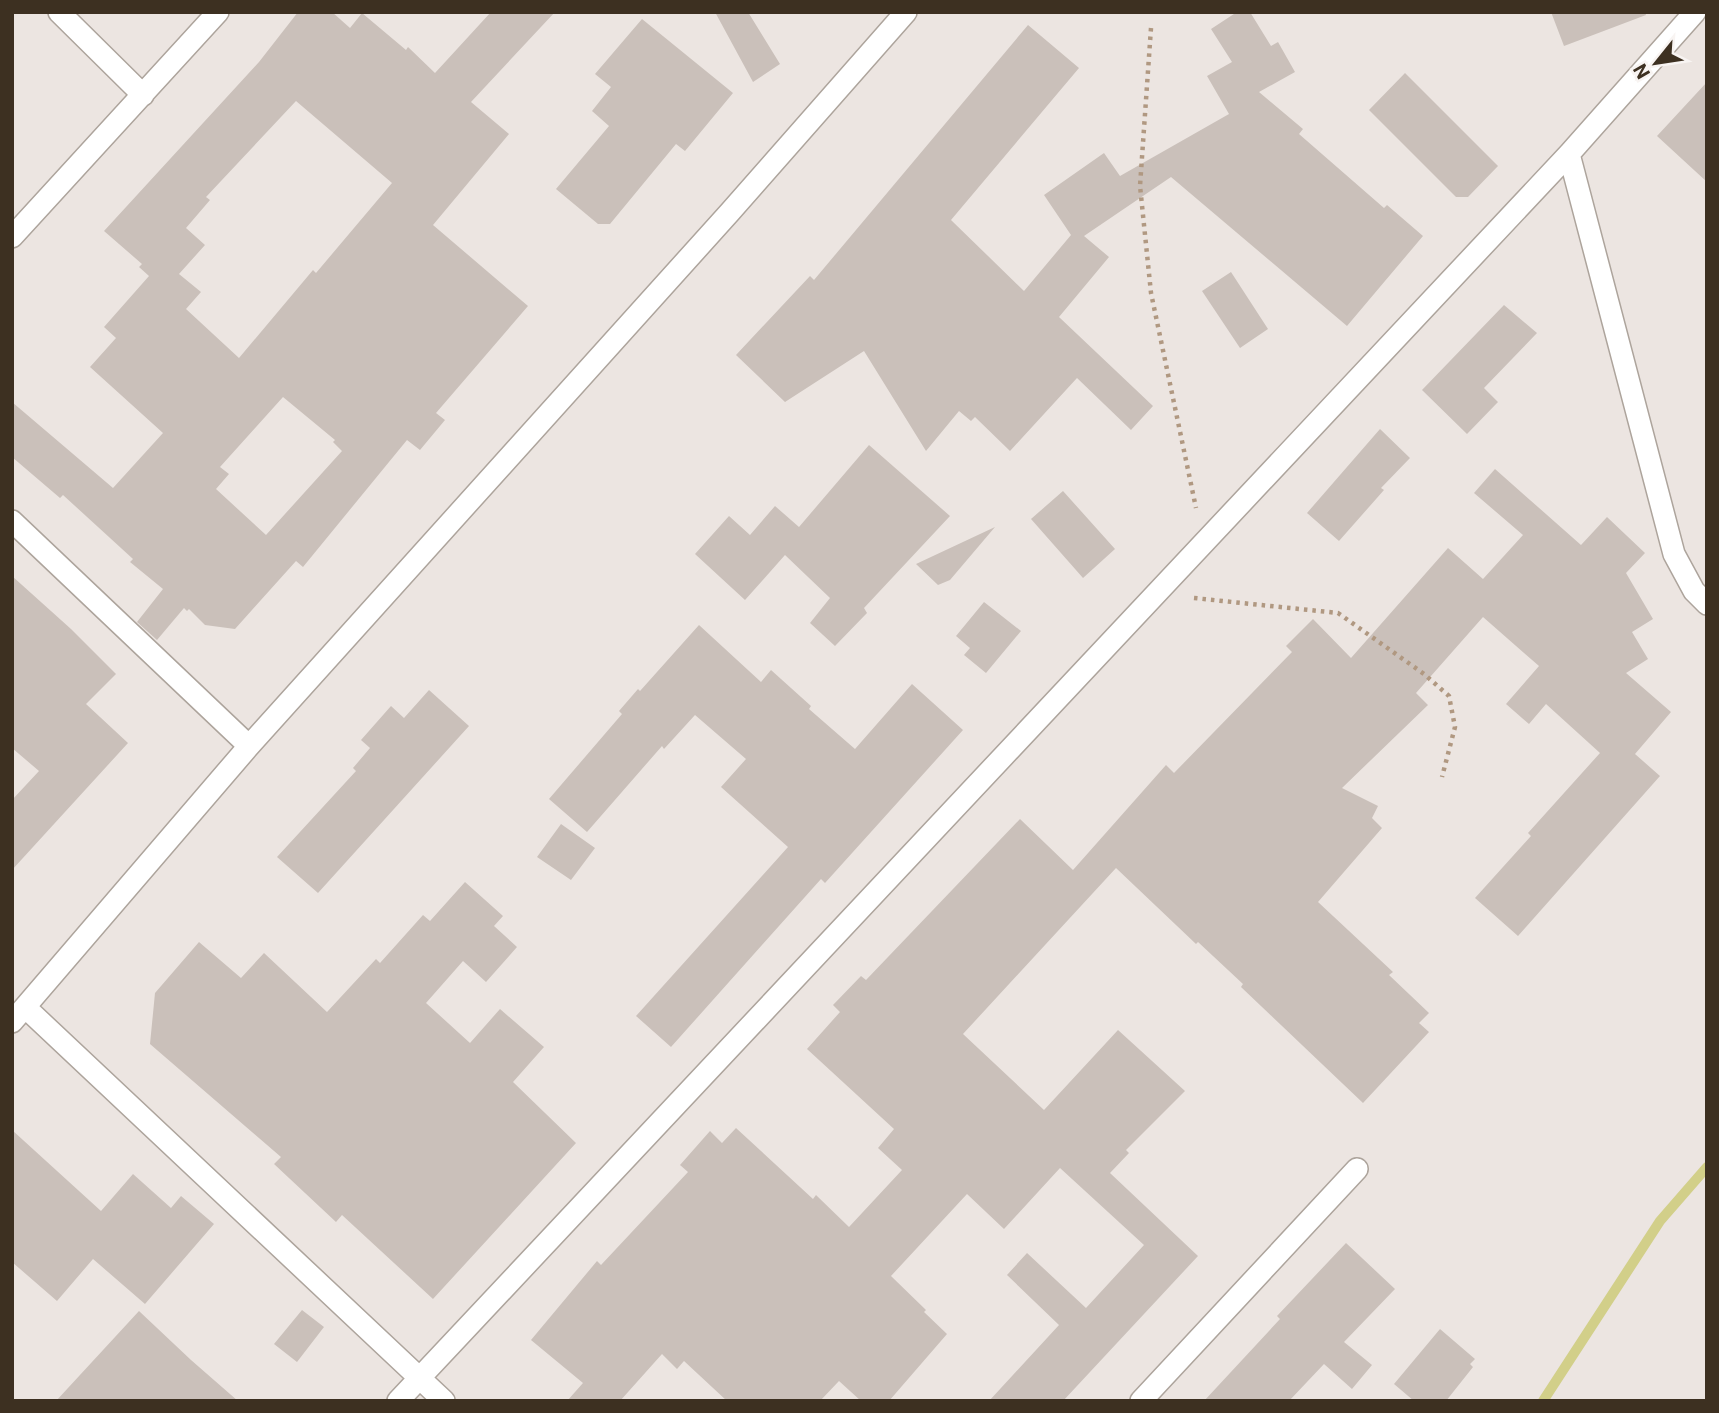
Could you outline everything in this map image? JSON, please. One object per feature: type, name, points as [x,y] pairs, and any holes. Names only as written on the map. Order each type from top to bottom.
[{"type":"street","points":[[60,12],[143,95]]},
{"type":"street","points":[[12,237],[218,12]]},
{"type":"street","points":[[444,1401],[19,1015],[249,746],[730,212],[906,12]]},
{"type":"street","points":[[398,1401],[1569,154],[1695,12]]},
{"type":"street","points":[[1569,154],[1674,554],[1695,591],[1707,604]]},
{"type":"street","points":[[12,521],[249,746]]},
{"type":"street","points":[[1142,1401],[1357,1169]]},
{"type":"path","points":[[1151,28],[1140,186],[1151,293],[1203,543]]},
{"type":"path","points":[[1155,595],[1246,601],[1338,613],[1424,674],[1449,696],[1455,727],[1442,777]]},
{"type":"building","points":[[298,12],[332,12],[350,28],[362,13],[406,50],[408,47],[435,73],[491,12],[555,12],[471,102],[509,134],[433,225],[528,306],[436,413],[445,420],[420,450],[407,440],[303,567],[296,561],[235,629],[205,625],[189,609],[187,611],[184,608],[157,640],[137,622],[163,589],[130,562],[133,559],[63,495],[60,498],[12,457],[12,402],[113,488],[163,433],[90,367],[116,338],[104,327],[149,276],[139,267],[142,264],[104,231],[259,62]],"holes":[[[296,101],[392,183],[316,273],[313,270],[239,358],[186,309],[201,292],[179,274],[205,245],[186,228],[210,200],[206,197]],[[283,397],[335,440],[333,442],[342,451],[266,535],[216,489],[229,474],[220,467]]]},
{"type":"building","points":[[715,12],[748,12],[780,64],[753,82]]},
{"type":"building","points":[[1237,12],[1250,12],[1271,46],[1278,42],[1295,72],[1259,92],[1303,129],[1299,134],[1384,208],[1387,205],[1423,236],[1347,326],[1171,177],[1084,236],[1109,257],[1059,317],[1153,406],[1131,430],[1077,378],[1010,451],[975,417],[971,421],[959,411],[926,451],[864,351],[785,402],[736,355],[810,276],[814,280],[1028,25],[1079,68],[951,220],[1024,291],[1071,235],[1044,195],[1104,153],[1120,176],[1229,114],[1207,76],[1232,62],[1211,29]]},
{"type":"building","points":[[1551,12],[1645,12],[1646,15],[1564,46]]},
{"type":"building","points":[[642,19],[733,93],[685,151],[676,144],[610,224],[598,224],[556,189],[609,126],[592,111],[611,87],[595,74]]},
{"type":"building","points":[[1405,73],[1498,166],[1468,197],[1456,197],[1369,110]]},
{"type":"building","points":[[1707,82],[1707,182],[1657,136]]},
{"type":"building","points":[[1231,272],[1268,329],[1240,348],[1202,291]]},
{"type":"building","points":[[1504,305],[1537,333],[1484,388],[1498,402],[1467,434],[1422,390]]},
{"type":"building","points":[[1380,429],[1410,458],[1381,488],[1384,490],[1339,541],[1307,513]]},
{"type":"building","points":[[869,445],[950,516],[864,608],[867,613],[835,646],[810,623],[830,598],[785,555],[745,600],[695,554],[729,516],[750,535],[775,506],[799,527]]},
{"type":"building","points":[[1495,469],[1581,545],[1607,517],[1645,553],[1626,573],[1653,619],[1632,632],[1648,659],[1626,673],[1671,712],[1635,754],[1660,776],[1518,936],[1475,898],[1531,836],[1528,833],[1600,753],[1546,704],[1529,724],[1506,704],[1539,666],[1483,617],[1416,693],[1428,705],[1342,788],[1378,806],[1372,818],[1382,828],[1318,902],[1393,972],[1389,975],[1429,1013],[1419,1023],[1429,1032],[1363,1103],[1241,987],[1243,984],[1198,942],[1196,944],[1116,868],[963,1034],[1044,1110],[1118,1030],[1185,1091],[1126,1150],[1129,1153],[1110,1173],[1198,1256],[1063,1401],[989,1401],[1059,1325],[1007,1275],[1027,1253],[1086,1308],[1144,1245],[1060,1168],[1004,1229],[967,1194],[891,1276],[947,1334],[889,1401],[861,1401],[839,1381],[820,1401],[727,1401],[684,1361],[677,1369],[662,1354],[620,1401],[567,1401],[583,1383],[531,1340],[597,1261],[601,1265],[688,1172],[680,1165],[710,1131],[722,1143],[736,1128],[813,1199],[816,1195],[849,1227],[902,1170],[878,1148],[894,1129],[807,1049],[840,1012],[833,1005],[861,976],[866,980],[1020,819],[1073,870],[1166,765],[1174,773],[1292,652],[1286,646],[1313,619],[1351,658],[1448,548],[1483,579],[1523,535],[1474,493]]},
{"type":"building","points":[[1063,491],[1115,549],[1083,578],[1031,519]]},
{"type":"building","points":[[995,527],[950,580],[938,585],[916,564]]},
{"type":"building","points":[[12,576],[116,674],[86,704],[128,743],[12,870],[12,800],[39,771],[12,748]]},
{"type":"building","points":[[984,602],[1021,631],[986,673],[964,655],[970,648],[956,636]]},
{"type":"building","points":[[699,625],[761,682],[771,670],[811,706],[809,709],[855,749],[912,684],[963,730],[825,883],[821,879],[671,1047],[636,1016],[788,847],[721,787],[746,759],[695,715],[664,749],[662,746],[587,832],[549,799],[622,714],[619,711]]},
{"type":"building","points":[[429,690],[469,726],[318,893],[277,857],[356,771],[353,768],[370,748],[361,740],[391,706],[404,718]]},
{"type":"building","points":[[561,824],[595,848],[571,880],[537,857]]},
{"type":"building","points":[[465,882],[503,916],[494,926],[517,947],[486,982],[463,961],[426,1003],[470,1043],[500,1009],[544,1047],[513,1082],[576,1143],[433,1299],[342,1215],[336,1222],[274,1164],[281,1157],[150,1044],[155,993],[199,942],[241,978],[264,953],[327,1012],[376,959],[380,963],[423,915],[430,921]]},
{"type":"building","points":[[12,1130],[101,1211],[133,1174],[171,1208],[181,1196],[214,1224],[145,1304],[93,1259],[57,1301],[12,1262]]},
{"type":"building","points":[[1346,1243],[1395,1289],[1344,1342],[1372,1365],[1352,1389],[1324,1364],[1289,1401],[1204,1401],[1280,1319],[1277,1316]]},
{"type":"building","points":[[302,1310],[324,1327],[297,1362],[274,1344]]},
{"type":"building","points":[[139,1311],[191,1360],[238,1401],[56,1401]]},
{"type":"building","points":[[1440,1329],[1475,1359],[1470,1364],[1473,1367],[1446,1401],[1414,1401],[1394,1384]]},
{"type":"waterway","points":[[1543,1401],[1660,1221],[1707,1167]]}]
